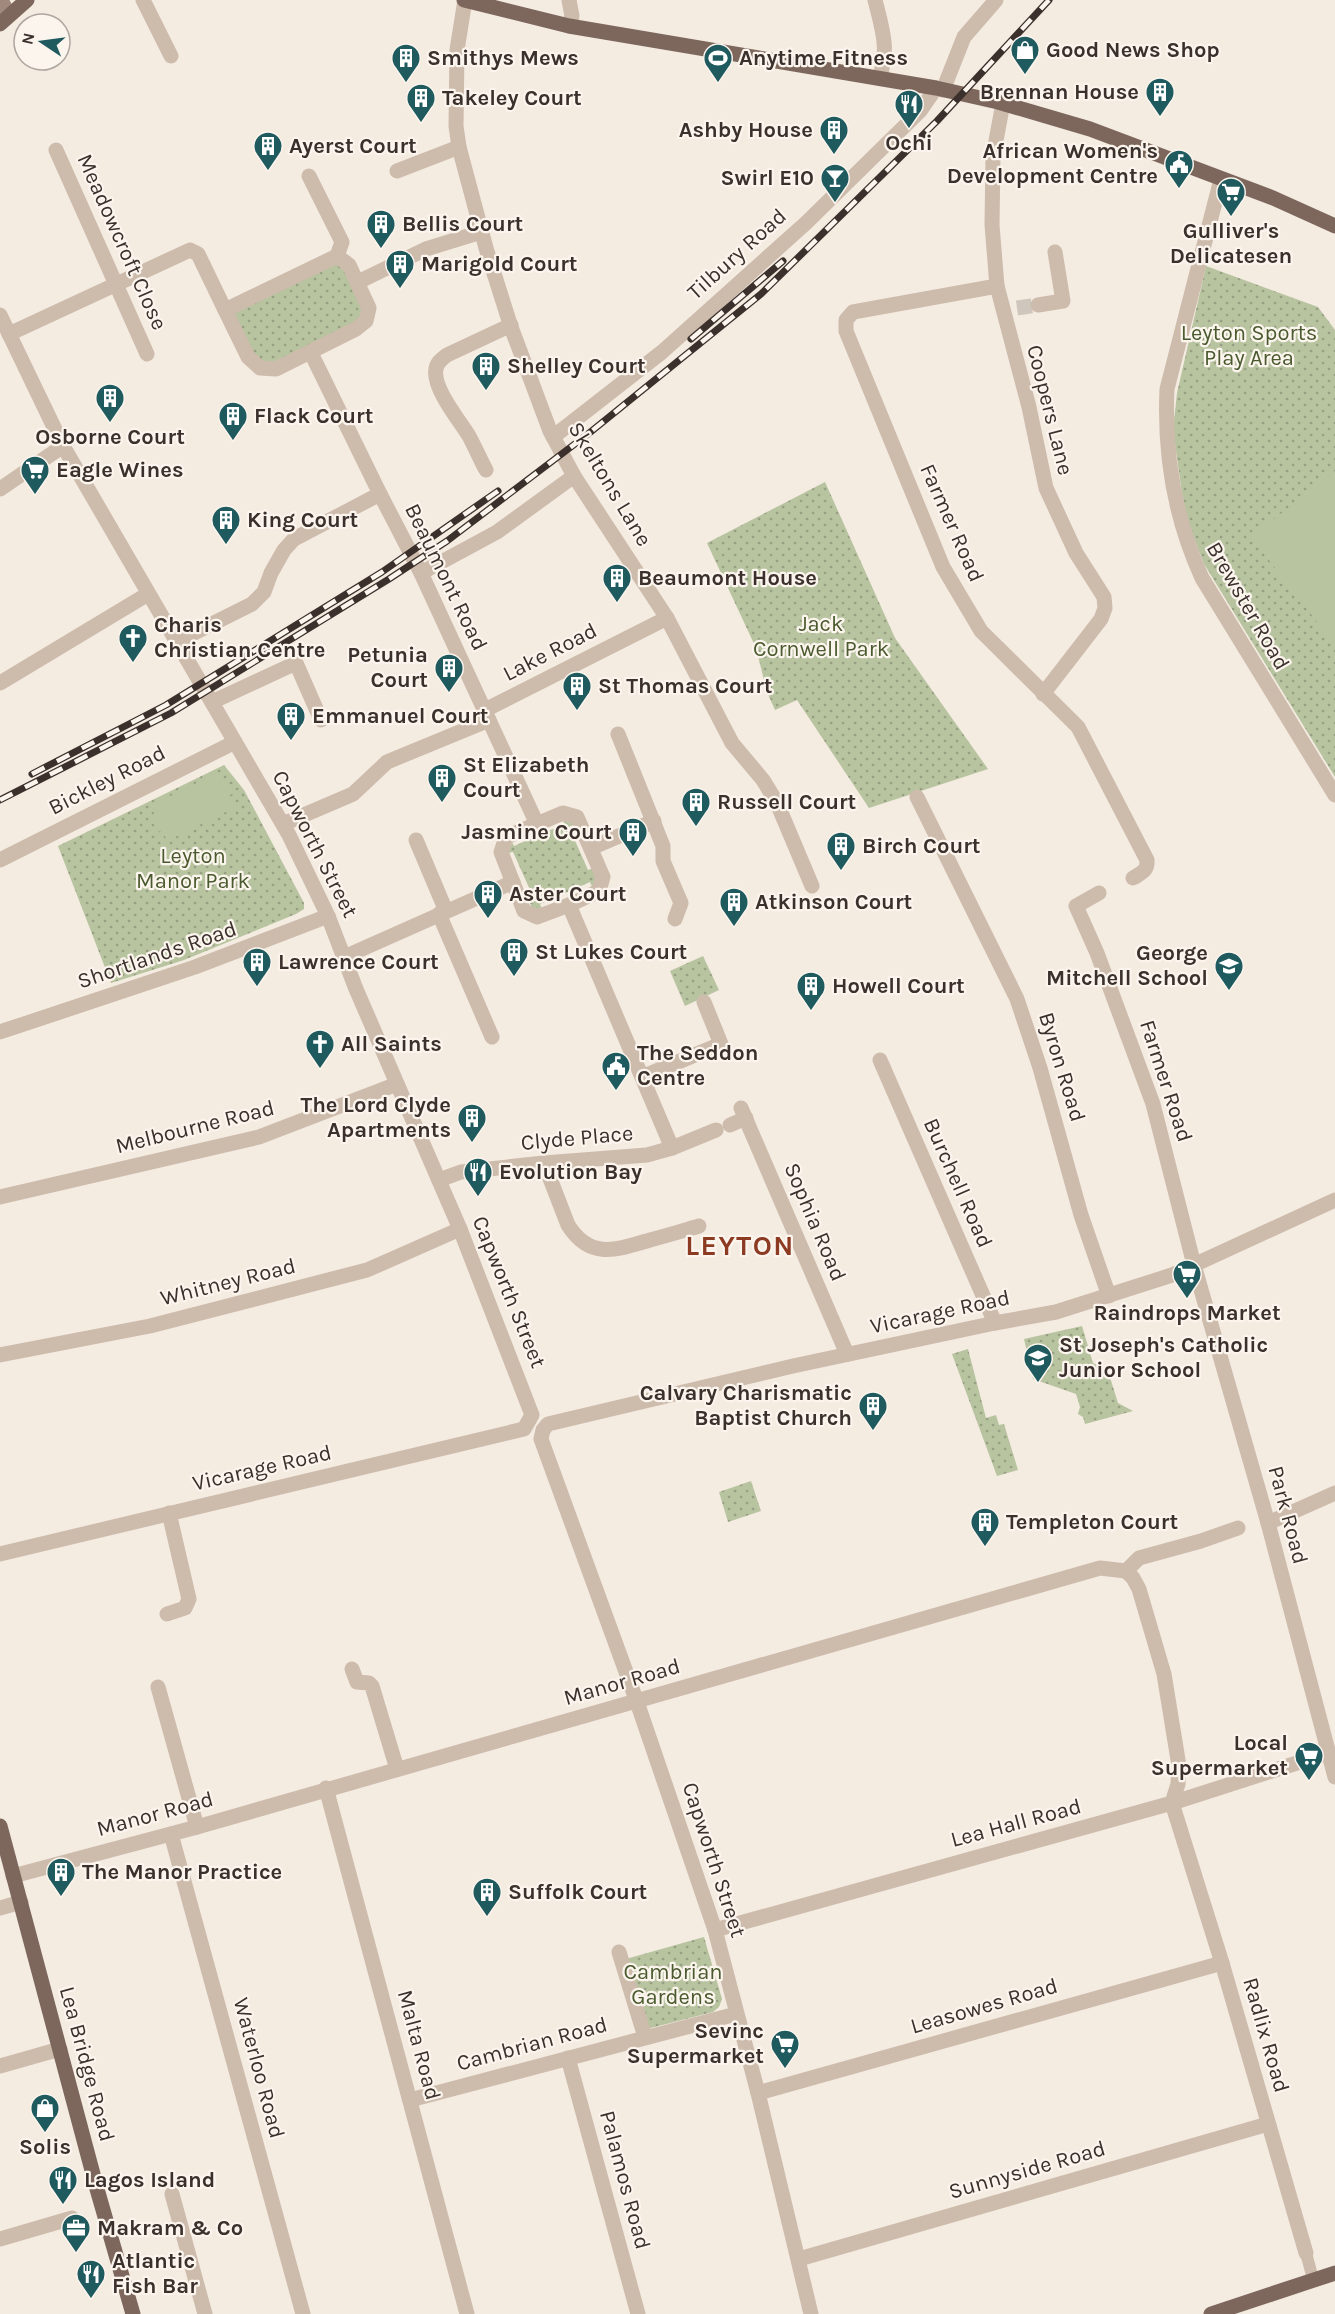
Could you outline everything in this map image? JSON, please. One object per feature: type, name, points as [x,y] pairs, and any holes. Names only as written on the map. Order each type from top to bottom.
[{"type":"main road","points":[[1,0],[4,20]]},
{"type":"main road","points":[[4,20],[27,0]]},
{"type":"main road","points":[[464,0],[570,26],[879,78],[1003,104],[1090,129],[1272,198],[1335,226]]},
{"type":"main road","name":"Lea Bridge Road","points":[[0,1826],[96,2189],[134,2314]]},
{"type":"main road","points":[[1211,2314],[1335,2273]]},
{"type":"street","points":[[143,0],[171,56]]},
{"type":"street","name":"Skeltons Lane","points":[[464,0],[457,50],[456,126],[459,147],[481,232],[511,325],[553,437],[574,476],[667,618],[732,743],[763,780],[777,803],[812,886]]},
{"type":"street","points":[[569,0],[572,15],[570,26]]},
{"type":"street","points":[[875,0],[884,37],[885,53],[885,61],[879,78]]},
{"type":"street","name":"Tilbury Road","points":[[553,437],[662,352],[806,223],[920,111],[940,89],[964,37],[996,0]]},
{"type":"street","name":"Coopers Lane","points":[[1003,104],[993,158],[992,225],[997,286],[1010,310],[1046,489],[1076,553],[1104,597],[1105,608],[1101,619],[1043,694]]},
{"type":"street","points":[[397,171],[459,147]]},
{"type":"street","name":"Meadowcroft Close","points":[[56,150],[147,354]]},
{"type":"street","points":[[225,310],[337,256],[342,242],[309,176]]},
{"type":"street","name":"Brewster Road","points":[[1221,178],[1167,389],[1166,415],[1172,483],[1188,549],[1202,578],[1335,795]]},
{"type":"street","points":[[358,282],[426,249],[481,232]]},
{"type":"street","points":[[9,334],[190,250],[198,254],[248,357],[260,368],[276,369],[311,353],[356,329],[366,321],[369,308],[358,282],[348,265],[337,256]]},
{"type":"street","points":[[1038,305],[1063,301],[1055,252]]},
{"type":"street","name":"Farmer Road","points":[[997,286],[853,312],[846,320],[846,331],[943,567],[981,631],[1078,727],[1147,860],[1144,872],[1132,878]]},
{"type":"street","name":"Capworth Street","points":[[0,315],[63,446],[283,824],[328,916],[460,1229],[532,1412],[638,1702],[715,1930],[735,2014],[758,2093],[811,2314]]},
{"type":"street","points":[[486,470],[468,434],[456,418],[436,377],[436,368],[440,360],[447,355],[511,325]]},
{"type":"street","name":"Beaumont Road","points":[[311,353],[421,573],[537,824]]},
{"type":"street","points":[[0,489],[63,446]]},
{"type":"street","points":[[421,573],[497,532],[574,476]]},
{"type":"street","points":[[176,642],[252,603],[264,592],[271,573],[284,550],[294,539],[380,494]]},
{"type":"street","points":[[0,683],[148,594]]},
{"type":"street","name":"Lake Road","points":[[283,824],[353,794],[387,762],[487,715],[667,618]]},
{"type":"street","points":[[212,702],[296,663],[321,720]]},
{"type":"street","points":[[618,734],[654,820],[663,846],[663,861],[681,903],[675,919]]},
{"type":"street","name":"Bickley Road","points":[[0,860],[235,741]]},
{"type":"street","name":"Byron Road","points":[[917,797],[1017,999],[1040,1068],[1081,1215],[1109,1296]]},
{"type":"street","points":[[563,813],[577,817],[603,877],[599,891],[537,917],[524,911],[501,852],[506,837],[537,824],[563,813]]},
{"type":"street","points":[[591,848],[654,820]]},
{"type":"street","points":[[416,840],[492,1037]]},
{"type":"street","points":[[344,957],[513,882]]},
{"type":"street","name":"Farmer Road","points":[[1099,893],[1076,906],[1097,953],[1153,1104],[1194,1265]]},
{"type":"street","points":[[569,905],[672,1148]]},
{"type":"street","name":"Shortlands Road","points":[[0,1032],[195,967],[328,916]]},
{"type":"street","points":[[642,1077],[721,1044],[704,1002]]},
{"type":"street","name":"Burchell Road","points":[[880,1060],[995,1323]]},
{"type":"street","name":"Melbourne Road","points":[[0,1197],[259,1137],[397,1084]]},
{"type":"street","name":"Clyde Place","points":[[439,1180],[460,1172],[647,1155],[672,1148],[723,1127],[743,1113]]},
{"type":"street","name":"Sophia Road","points":[[743,1113],[847,1354]]},
{"type":"street","points":[[544,1163],[568,1225],[573,1233],[588,1245],[616,1250],[699,1226]]},
{"type":"street","name":"Vicarage Road","points":[[0,1554],[536,1425],[847,1354],[1056,1312],[1172,1275],[1335,1200]]},
{"type":"street","name":"Whitney Road","points":[[0,1356],[150,1326],[367,1270],[460,1229]]},
{"type":"street","name":"Park Road","points":[[1194,1265],[1268,1523],[1335,1777]]},
{"type":"street","points":[[1268,1523],[1335,1492]]},
{"type":"street","points":[[167,1614],[185,1608],[189,1599],[169,1513]]},
{"type":"street","points":[[1172,1803],[1178,1784],[1179,1766],[1164,1674],[1139,1589],[1126,1571],[1139,1558],[1238,1528]]},
{"type":"street","name":"Manor Road","points":[[14,1876],[197,1827],[326,1788],[638,1702],[1100,1568],[1126,1571]]},
{"type":"street","points":[[352,1669],[357,1682],[369,1683],[372,1686],[397,1769]]},
{"type":"street","points":[[158,1687],[197,1827]]},
{"type":"street","name":"Lea Hall Road","points":[[715,1930],[1172,1803],[1328,1753]]},
{"type":"street","name":"Malta Road","points":[[326,1788],[467,2314]]},
{"type":"street","name":"Radlix Road","points":[[1172,1803],[1222,1963],[1313,2279]]},
{"type":"street","name":"Waterloo Road","points":[[171,1834],[303,2314]]},
{"type":"street","points":[[0,1908],[21,1902]]},
{"type":"street","points":[[620,1952],[645,2037]]},
{"type":"street","name":"Leasowes Road","points":[[758,2093],[1222,1963]]},
{"type":"street","name":"Cambrian Road","points":[[410,2100],[735,2014]]},
{"type":"street","points":[[0,2066],[60,2049]]},
{"type":"street","name":"Palamos Road","points":[[568,2058],[638,2314]]},
{"type":"street","name":"Sunnyside Road","points":[[799,2259],[1268,2124]]},
{"type":"street","points":[[172,2194],[205,2314]]},
{"type":"street","points":[[0,2239],[72,2218]]},
{"type":"green space","points":[[325,262],[349,265],[366,321],[260,368],[225,310]]},
{"type":"green space","name":"Leyton Sports Play Area","points":[[1206,266],[1318,307],[1335,330],[1335,777],[1204,564],[1185,515],[1173,430],[1177,393]]},
{"type":"green space","points":[[1335,471],[1335,645],[1251,537]]},
{"type":"green space","name":"Jack Cornwell Park","points":[[825,482],[895,638],[988,769],[869,808],[797,700],[775,710],[767,692],[756,648],[707,543]]},
{"type":"green space","name":"Leyton Manor Park","points":[[224,765],[244,790],[304,903],[304,909],[184,960],[111,983],[58,846]]},
{"type":"green space","points":[[217,773],[223,786],[228,784],[232,794],[228,796],[234,808],[167,841],[162,830],[158,832],[152,821],[157,819],[150,806]]},
{"type":"green space","points":[[563,820],[574,824],[569,827],[588,870],[593,868],[597,877],[594,886],[592,887],[590,882],[540,904],[542,909],[532,908],[530,903],[535,901],[513,852],[508,853],[512,842],[514,846],[564,824]]},
{"type":"green space","points":[[703,956],[719,990],[685,1006],[670,971]]},
{"type":"green space","points":[[1082,1326],[1093,1363],[1108,1371],[1118,1403],[1133,1411],[1085,1424],[1083,1417],[1078,1414],[1080,1407],[1076,1394],[1033,1379],[1024,1339]]},
{"type":"green space","points":[[968,1349],[986,1418],[996,1415],[999,1425],[1004,1424],[1018,1470],[997,1476],[952,1354]]},
{"type":"green space","points":[[751,1481],[761,1511],[728,1522],[719,1492]]},
{"type":"green space","name":"Cambrian Gardens","points":[[704,1937],[722,1999],[719,2007],[713,2012],[647,2029],[626,1959]]},
{"type":"tunnel","points":[[1017,308],[1038,305]]},
{"type":"railway","points":[[0,800],[171,713],[389,579],[447,541],[588,434],[761,294],[937,121],[1049,0]]},
{"type":"railway","points":[[691,339],[783,261]]},
{"type":"railway","points":[[32,774],[166,705],[382,572],[498,491]]},
{"type":"place","name":"Good News Shop","points":[[1025,76]]},
{"type":"place","name":"Smithys Mews","points":[[406,84]]},
{"type":"place","name":"Anytime Fitness","points":[[718,84]]},
{"type":"place","name":"Brennan House","points":[[1160,118]]},
{"type":"place","name":"Takeley Court","points":[[421,124]]},
{"type":"place","name":"Ochi","points":[[909,130]]},
{"type":"place","name":"Ashby House","points":[[834,156]]},
{"type":"place","name":"Ayerst Court","points":[[268,172]]},
{"type":"place","name":"African Women's Development Centre","points":[[1179,190]]},
{"type":"place","name":"Swirl E10","points":[[835,204]]},
{"type":"place","name":"Gulliver's Delicatesen","points":[[1231,218]]},
{"type":"place","name":"Bellis Court","points":[[381,250]]},
{"type":"place","name":"Marigold Court","points":[[400,290]]},
{"type":"place","name":"Shelley Court","points":[[486,392]]},
{"type":"place","name":"Osborne Court","points":[[110,424]]},
{"type":"place","name":"Flack Court","points":[[233,442]]},
{"type":"place","name":"Eagle Wines","points":[[35,496]]},
{"type":"place","name":"King Court","points":[[226,546]]},
{"type":"place","name":"Beaumont House","points":[[617,604]]},
{"type":"place","name":"Charis Christian Centre","points":[[133,664]]},
{"type":"place","name":"Petunia Court","points":[[449,694]]},
{"type":"place","name":"St Thomas Court","points":[[577,712]]},
{"type":"place","name":"Emmanuel Court","points":[[291,742]]},
{"type":"place","name":"St Elizabeth Court","points":[[442,804]]},
{"type":"place","name":"Russell Court","points":[[696,828]]},
{"type":"place","name":"Jasmine Court","points":[[633,858]]},
{"type":"place","name":"Birch Court","points":[[841,872]]},
{"type":"place","name":"Aster Court","points":[[488,920]]},
{"type":"place","name":"Atkinson Court","points":[[734,928]]},
{"type":"place","name":"St Lukes Court","points":[[514,978]]},
{"type":"place","name":"Lawrence Court","points":[[257,988]]},
{"type":"place","name":"George Mitchell School","points":[[1229,992]]},
{"type":"place","name":"Howell Court","points":[[811,1012]]},
{"type":"place","name":"All Saints","points":[[320,1070]]},
{"type":"place","name":"The Seddon Centre","points":[[616,1092]]},
{"type":"place","name":"The Lord Clyde Apartments","points":[[472,1144]]},
{"type":"place","name":"Evolution Bay","points":[[478,1198]]},
{"type":"place","name":"Raindrops Market","points":[[1187,1300]]},
{"type":"place","name":"St Joseph's Catholic Junior School","points":[[1038,1384]]},
{"type":"place","name":"Calvary Charismatic Baptist Church","points":[[873,1432]]},
{"type":"place","name":"Templeton Court","points":[[985,1548]]},
{"type":"place","name":"Local Supermarket","points":[[1309,1782]]},
{"type":"place","name":"The Manor Practice","points":[[61,1898]]},
{"type":"place","name":"Suffolk Court","points":[[487,1918]]},
{"type":"place","name":"Sevinc Supermarket","points":[[785,2070]]},
{"type":"place","name":"Solis","points":[[45,2134]]},
{"type":"place","name":"Lagos Island","points":[[63,2206]]},
{"type":"place","name":"Makram & Co","points":[[76,2254]]},
{"type":"place","name":"Atlantic Fish Bar","points":[[91,2300]]},
{"type":"district","name":"LEYTON","points":[[740,1245]]}]
